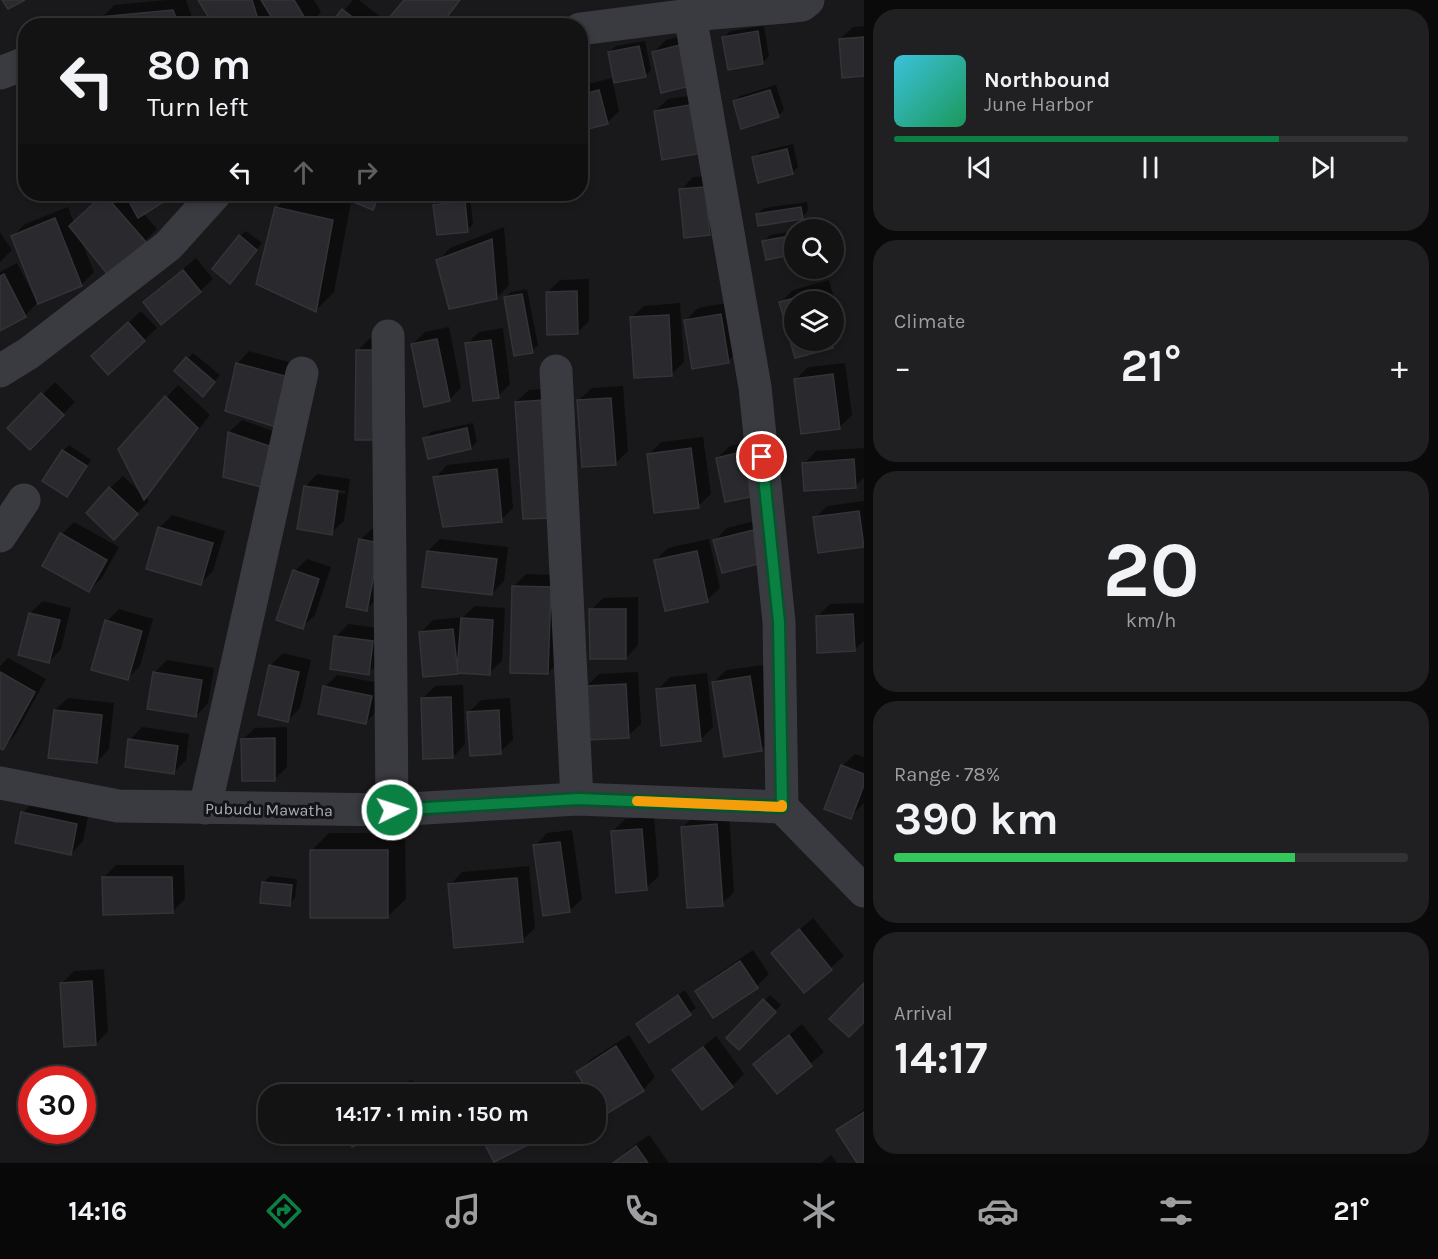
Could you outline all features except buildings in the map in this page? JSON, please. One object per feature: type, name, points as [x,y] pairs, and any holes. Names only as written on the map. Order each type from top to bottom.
[{"type":"street","points":[[588,28],[690,15],[802,5],[808,0]]},
{"type":"street","points":[[690,15],[755,387],[779,622],[782,807],[864,891]]},
{"type":"street","points":[[0,73],[18,66]]},
{"type":"street","points":[[0,371],[29,353],[168,246],[209,201]]},
{"type":"street","points":[[388,336],[392,810]]},
{"type":"street","points":[[556,371],[578,799]]},
{"type":"street","points":[[205,808],[302,373]]},
{"type":"street","points":[[0,536],[24,500]]},
{"type":"street","name":"Pubudu Mawatha","points":[[0,783],[118,806],[392,810],[578,799],[782,807]]},
{"type":"slow traffic","points":[[637,801],[782,807],[782,805]]},
{"type":"route","points":[[392,810],[578,799],[782,807],[779,622],[762,457]]}]
